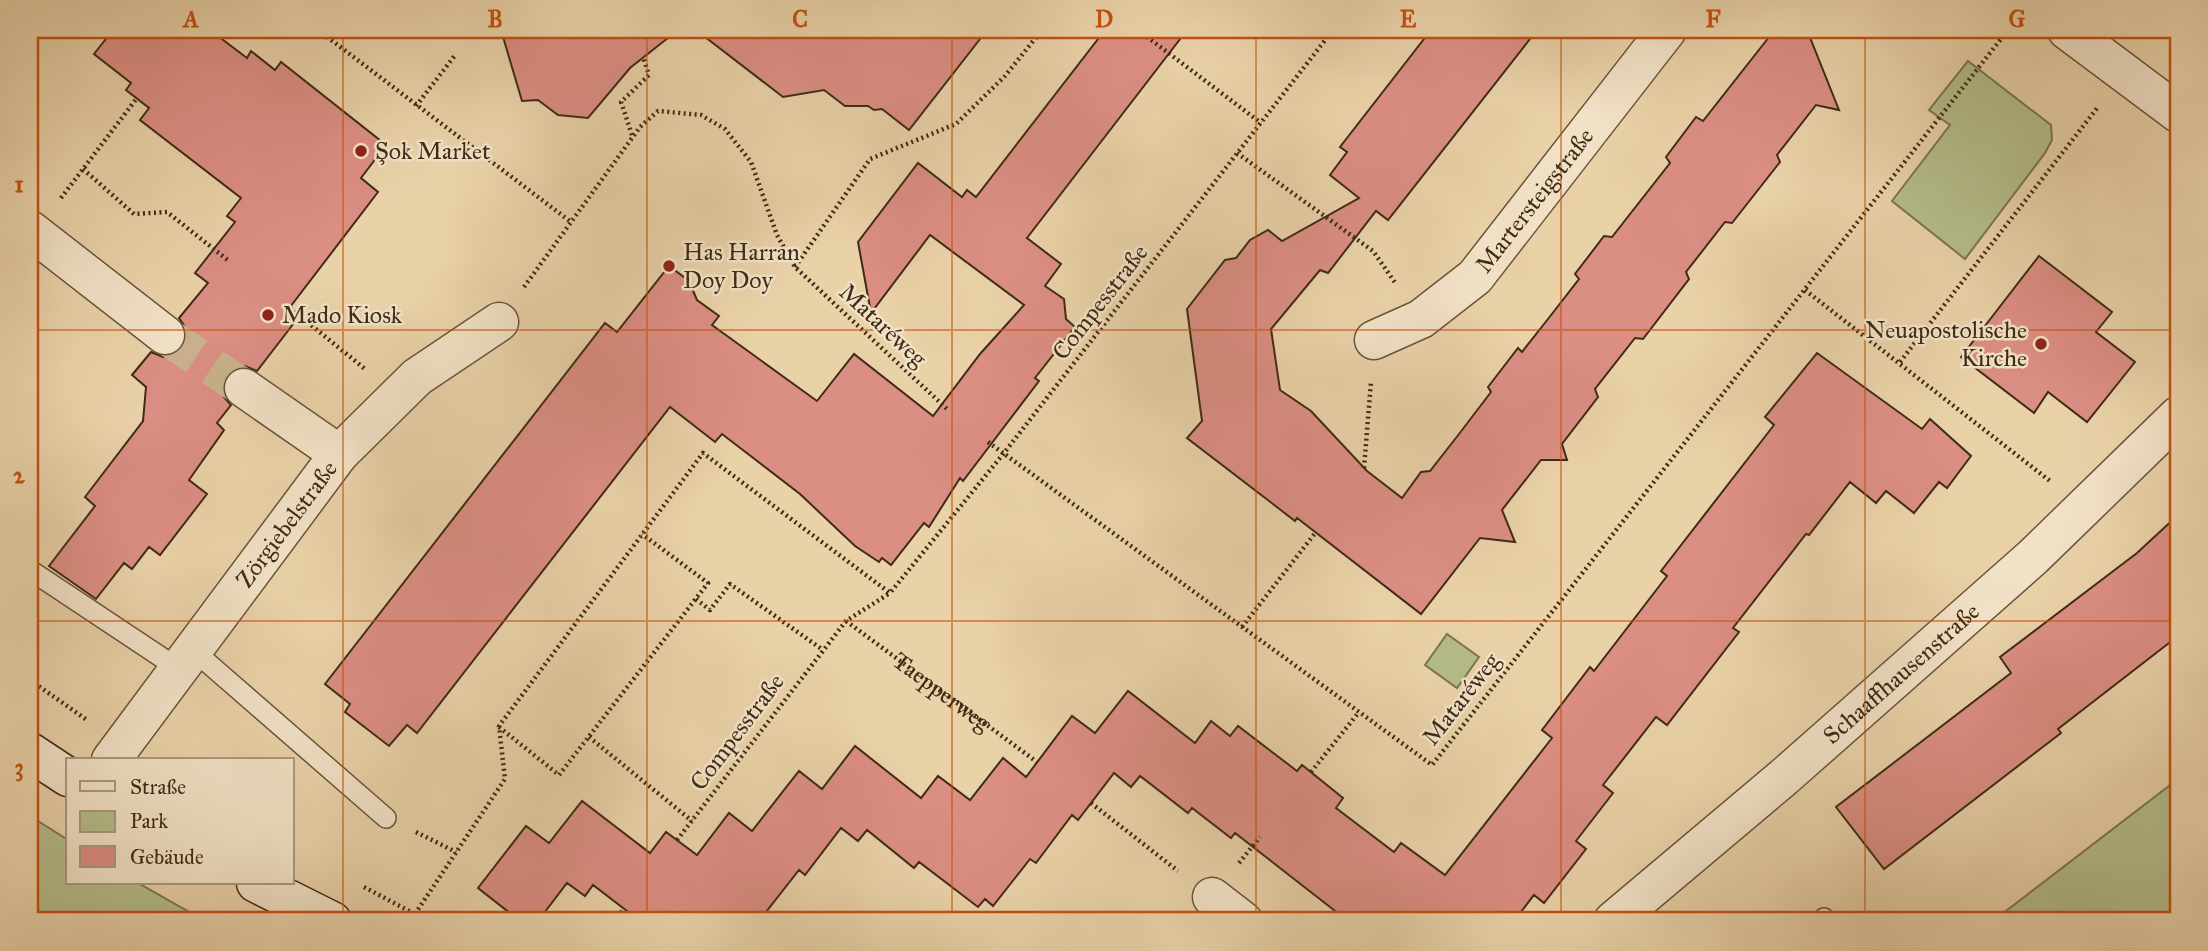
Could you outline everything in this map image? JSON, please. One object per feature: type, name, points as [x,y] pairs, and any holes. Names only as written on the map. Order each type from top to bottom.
[{"type":"street","name":"Martersteigstraße","points":[[1374,340],[1420,319],[1475,277],[1667,30]]},
{"type":"street","points":[[2067,30],[2178,113]]},
{"type":"street","points":[[30,230],[165,335]]},
{"type":"street","name":"Zörgiebelstraße","points":[[112,758],[339,454],[417,377],[499,322]]},
{"type":"street","points":[[244,388],[339,454]]},
{"type":"street","name":"Schaaffhausenstraße","points":[[1613,921],[1784,777],[2033,557],[2178,416]]},
{"type":"street","points":[[30,752],[66,776]]},
{"type":"street","points":[[258,884],[332,921]]},
{"type":"street","points":[[1212,897],[1243,921]]},
{"type":"lane","points":[[30,570],[186,659],[386,818]]},
{"type":"path","points":[[318,30],[571,222]]},
{"type":"path","points":[[795,267],[870,159],[956,124],[1005,76],[1042,30]]},
{"type":"path","points":[[1138,30],[1261,122]]},
{"type":"path","name":"Compesstraße","points":[[677,840],[846,621],[890,593],[1004,453],[1333,30]]},
{"type":"path","points":[[2008,30],[1805,290],[2084,508]]},
{"type":"path","points":[[416,106],[456,54]]},
{"type":"path","points":[[499,322],[633,136],[621,102],[649,75],[643,57]]},
{"type":"path","points":[[1900,362],[2124,72]]},
{"type":"path","points":[[89,161],[137,98]]},
{"type":"path","name":"Mataréweg","points":[[633,136],[657,111],[701,115],[725,129],[751,162],[777,235],[795,267],[947,409]]},
{"type":"path","points":[[1237,153],[1373,251],[1420,319]]},
{"type":"path","points":[[83,169],[134,214],[167,212],[229,261]]},
{"type":"path","name":"Mataréweg","points":[[988,442],[1432,765],[1805,290]]},
{"type":"path","points":[[290,308],[399,396]]},
{"type":"path","points":[[1364,468],[1374,340]]},
{"type":"path","points":[[415,914],[505,779],[499,726],[703,453],[890,593]]},
{"type":"path","points":[[1242,627],[1315,532]]},
{"type":"path","points":[[499,726],[559,775],[708,583],[642,534]]},
{"type":"path","points":[[696,599],[710,610],[730,584],[823,650]]},
{"type":"path","name":"Taepperweg","points":[[846,621],[1037,762]]},
{"type":"path","points":[[1311,772],[1359,712]]},
{"type":"path","points":[[589,737],[692,821]]},
{"type":"path","points":[[1091,803],[1212,897]]},
{"type":"path","points":[[386,818],[456,852]]},
{"type":"path","points":[[614,921],[624,909]]},
{"type":"green space","points":[[1968,61],[2051,125],[2052,140],[1965,259],[1892,201],[1950,125],[1929,110]]},
{"type":"green space","points":[[1447,634],[1479,657],[1457,688],[1425,665]]},
{"type":"green space","points":[[2178,779],[2178,921],[1993,921]]},
{"type":"green space","points":[[30,816],[66,839],[66,884],[140,884],[205,921],[30,921]]},
{"type":"building","points":[[113,30],[210,30],[247,58],[251,51],[275,70],[281,62],[386,145],[361,178],[378,192],[284,315],[294,323],[257,371],[245,366],[234,369],[226,376],[222,387],[224,397],[231,405],[217,423],[224,430],[189,480],[207,494],[160,555],[149,547],[132,569],[124,563],[96,599],[49,566],[95,506],[85,497],[143,421],[146,387],[132,375],[151,352],[163,357],[174,355],[183,348],[187,337],[179,318],[208,283],[195,273],[235,222],[227,216],[241,198],[140,120],[149,108],[126,90],[131,83],[94,54]]},
{"type":"building","points":[[501,30],[678,30],[630,68],[588,118],[558,115],[538,100],[522,101]]},
{"type":"building","points":[[696,30],[987,30],[909,130],[882,109],[845,106],[824,90],[783,97]]},
{"type":"building","points":[[1105,30],[1187,30],[1027,238],[1061,264],[1045,286],[1064,299],[1066,319],[1075,327],[1035,378],[1039,381],[963,481],[960,478],[929,527],[924,523],[891,565],[882,558],[879,562],[855,546],[800,494],[722,434],[715,442],[670,407],[417,733],[407,725],[389,746],[345,712],[350,704],[325,684],[605,323],[617,332],[669,266],[689,281],[697,300],[719,316],[712,325],[817,401],[854,354],[933,416],[980,354],[1024,305],[930,235],[871,313],[858,242],[918,163],[962,197],[967,190],[976,197]]},
{"type":"building","points":[[1431,30],[1537,30],[1388,220],[1376,211],[1328,273],[1320,270],[1271,329],[1280,390],[1311,411],[1367,471],[1402,498],[1421,472],[1430,471],[1491,392],[1488,387],[1518,348],[1522,352],[1579,279],[1575,274],[1604,236],[1612,237],[1670,163],[1666,157],[1696,117],[1703,121],[1773,32],[1807,30],[1839,110],[1816,105],[1777,155],[1780,162],[1732,223],[1725,222],[1686,272],[1689,279],[1643,339],[1635,338],[1595,389],[1598,397],[1562,444],[1567,460],[1541,460],[1502,510],[1515,542],[1480,538],[1421,614],[1297,518],[1295,521],[1187,438],[1202,421],[1187,309],[1225,260],[1236,258],[1250,240],[1268,230],[1282,241],[1359,198],[1330,175],[1347,152],[1340,147]]},
{"type":"building","name":"Neuapostolische Kirche","points":[[2039,256],[2112,312],[2096,332],[2135,362],[2087,422],[2048,392],[2034,413],[1961,357]]},
{"type":"building","points":[[1817,353],[1922,429],[1930,419],[1971,456],[1947,488],[1939,482],[1914,513],[1886,491],[1876,503],[1850,482],[1733,628],[1739,632],[1667,725],[1656,717],[1603,785],[1613,793],[1576,841],[1586,849],[1544,903],[1534,895],[1514,921],[1348,921],[1235,833],[1231,838],[1192,808],[1188,813],[1140,776],[1131,787],[1114,773],[1078,820],[1072,815],[1036,863],[1030,859],[993,906],[985,899],[978,907],[919,862],[914,868],[867,830],[858,841],[841,828],[805,875],[799,870],[759,921],[640,921],[593,885],[585,896],[567,883],[538,921],[520,921],[478,888],[526,826],[549,843],[582,801],[650,853],[666,832],[697,855],[729,813],[752,831],[799,771],[822,789],[855,746],[921,798],[938,776],[970,800],[1003,758],[1026,777],[1072,716],[1095,733],[1128,691],[1195,743],[1211,721],[1230,736],[1238,726],[1297,771],[1302,765],[1343,798],[1336,808],[1394,852],[1401,843],[1445,875],[1552,738],[1542,730],[1590,667],[1594,671],[1667,576],[1661,571],[1774,425],[1765,417]]},
{"type":"building","points":[[2178,515],[2178,636],[2058,729],[2061,733],[1884,869],[1836,807],[2011,673],[2000,657],[2137,553]]},
{"type":"tunnel","points":[[165,335],[244,388]]},
{"type":"place","name":"Şok Market","points":[[361,151]]},
{"type":"place","name":"Has Harran Doy Doy","points":[[669,266]]},
{"type":"place","name":"Mado Kiosk","points":[[268,315]]},
{"type":"place","name":"Neuapostolische Kirche","points":[[2041,344]]}]
